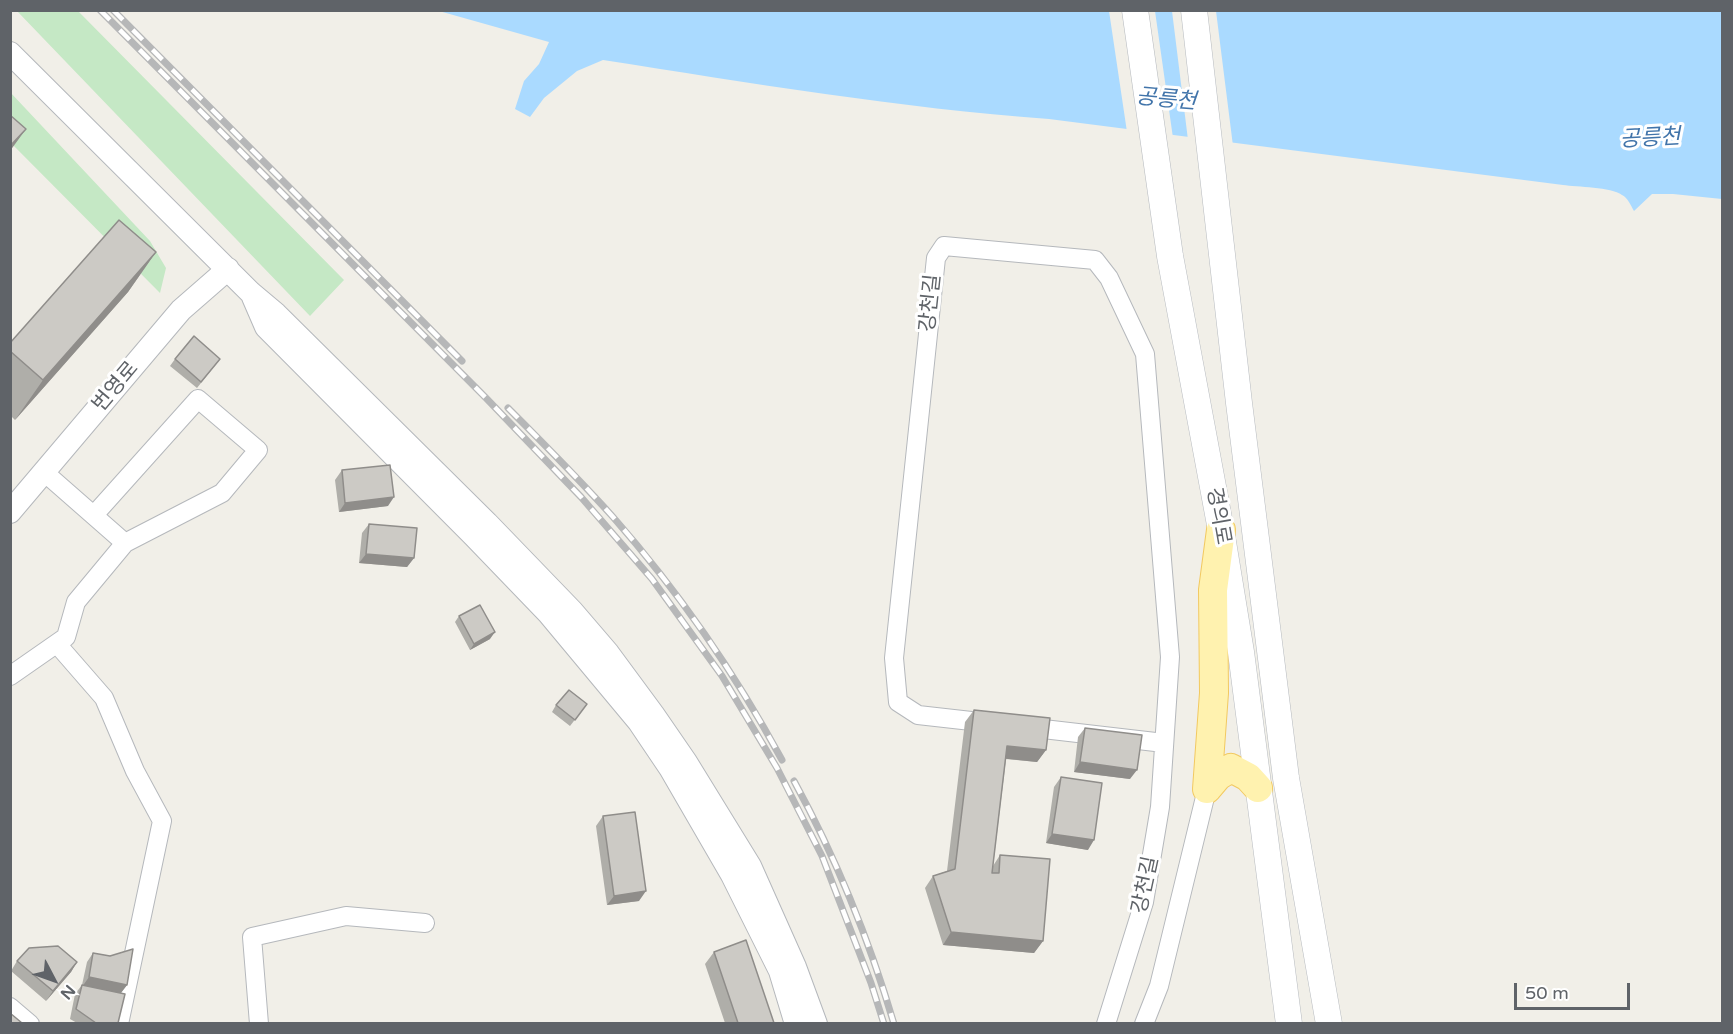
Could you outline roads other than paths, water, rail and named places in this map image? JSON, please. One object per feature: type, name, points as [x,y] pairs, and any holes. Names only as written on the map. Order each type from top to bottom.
[{"type":"main road","name":"경의로","points":[[1135,10],[1170,256],[1221,530],[1241,652],[1289,1023]]},
{"type":"main road","name":"경의로","points":[[1194,10],[1239,403],[1287,778],[1329,1023]]},
{"type":"main road","points":[[1208,789],[1214,693],[1212,590],[1221,530]]},
{"type":"main road","points":[[1208,789],[1218,776],[1231,768],[1248,777],[1258,788]]},
{"type":"street","points":[[10,53],[487,523],[572,611],[608,653],[686,762],[750,867],[795,967],[816,1023]]},
{"type":"street","name":"강천길","points":[[1106,1023],[1144,902],[1160,807],[1170,657],[1145,354],[1109,278],[1095,260],[944,246],[936,258],[894,658],[898,702],[918,715],[1164,743]]},
{"type":"street","name":"번영로","points":[[10,512],[181,310],[228,269]]},
{"type":"street","points":[[251,292],[266,327],[549,614],[639,722],[670,768],[732,875],[780,971],[796,1023]]},
{"type":"street","points":[[10,676],[66,637],[76,602],[125,543],[222,493],[258,450],[198,399],[94,515]]},
{"type":"street","points":[[44,472],[125,543]]},
{"type":"street","points":[[57,644],[104,698],[135,771],[162,821],[119,1023]]},
{"type":"street","points":[[1144,1023],[1159,986],[1208,789]]},
{"type":"street","points":[[259,1023],[252,937],[346,916],[425,923]]},
{"type":"street","points":[[10,1007],[30,1023]]},
{"type":"water","name":"공릉천","points":[[439,11],[1722,11],[1722,199],[1652,194],[1634,211],[1624,196],[1602,189],[1049,119],[881,102],[603,60],[577,71],[544,98],[530,117],[515,109],[524,81],[539,64],[549,42]]},
{"type":"railway","points":[[100,10],[486,398],[581,497],[652,579],[722,676],[777,768],[822,856],[871,983],[884,1024]]},
{"type":"railway","points":[[113,10],[462,361]]},
{"type":"railway","points":[[508,408],[600,503],[683,603],[725,664],[782,760]]},
{"type":"railway","points":[[794,781],[824,840],[850,900],[874,961],[894,1024]]}]
